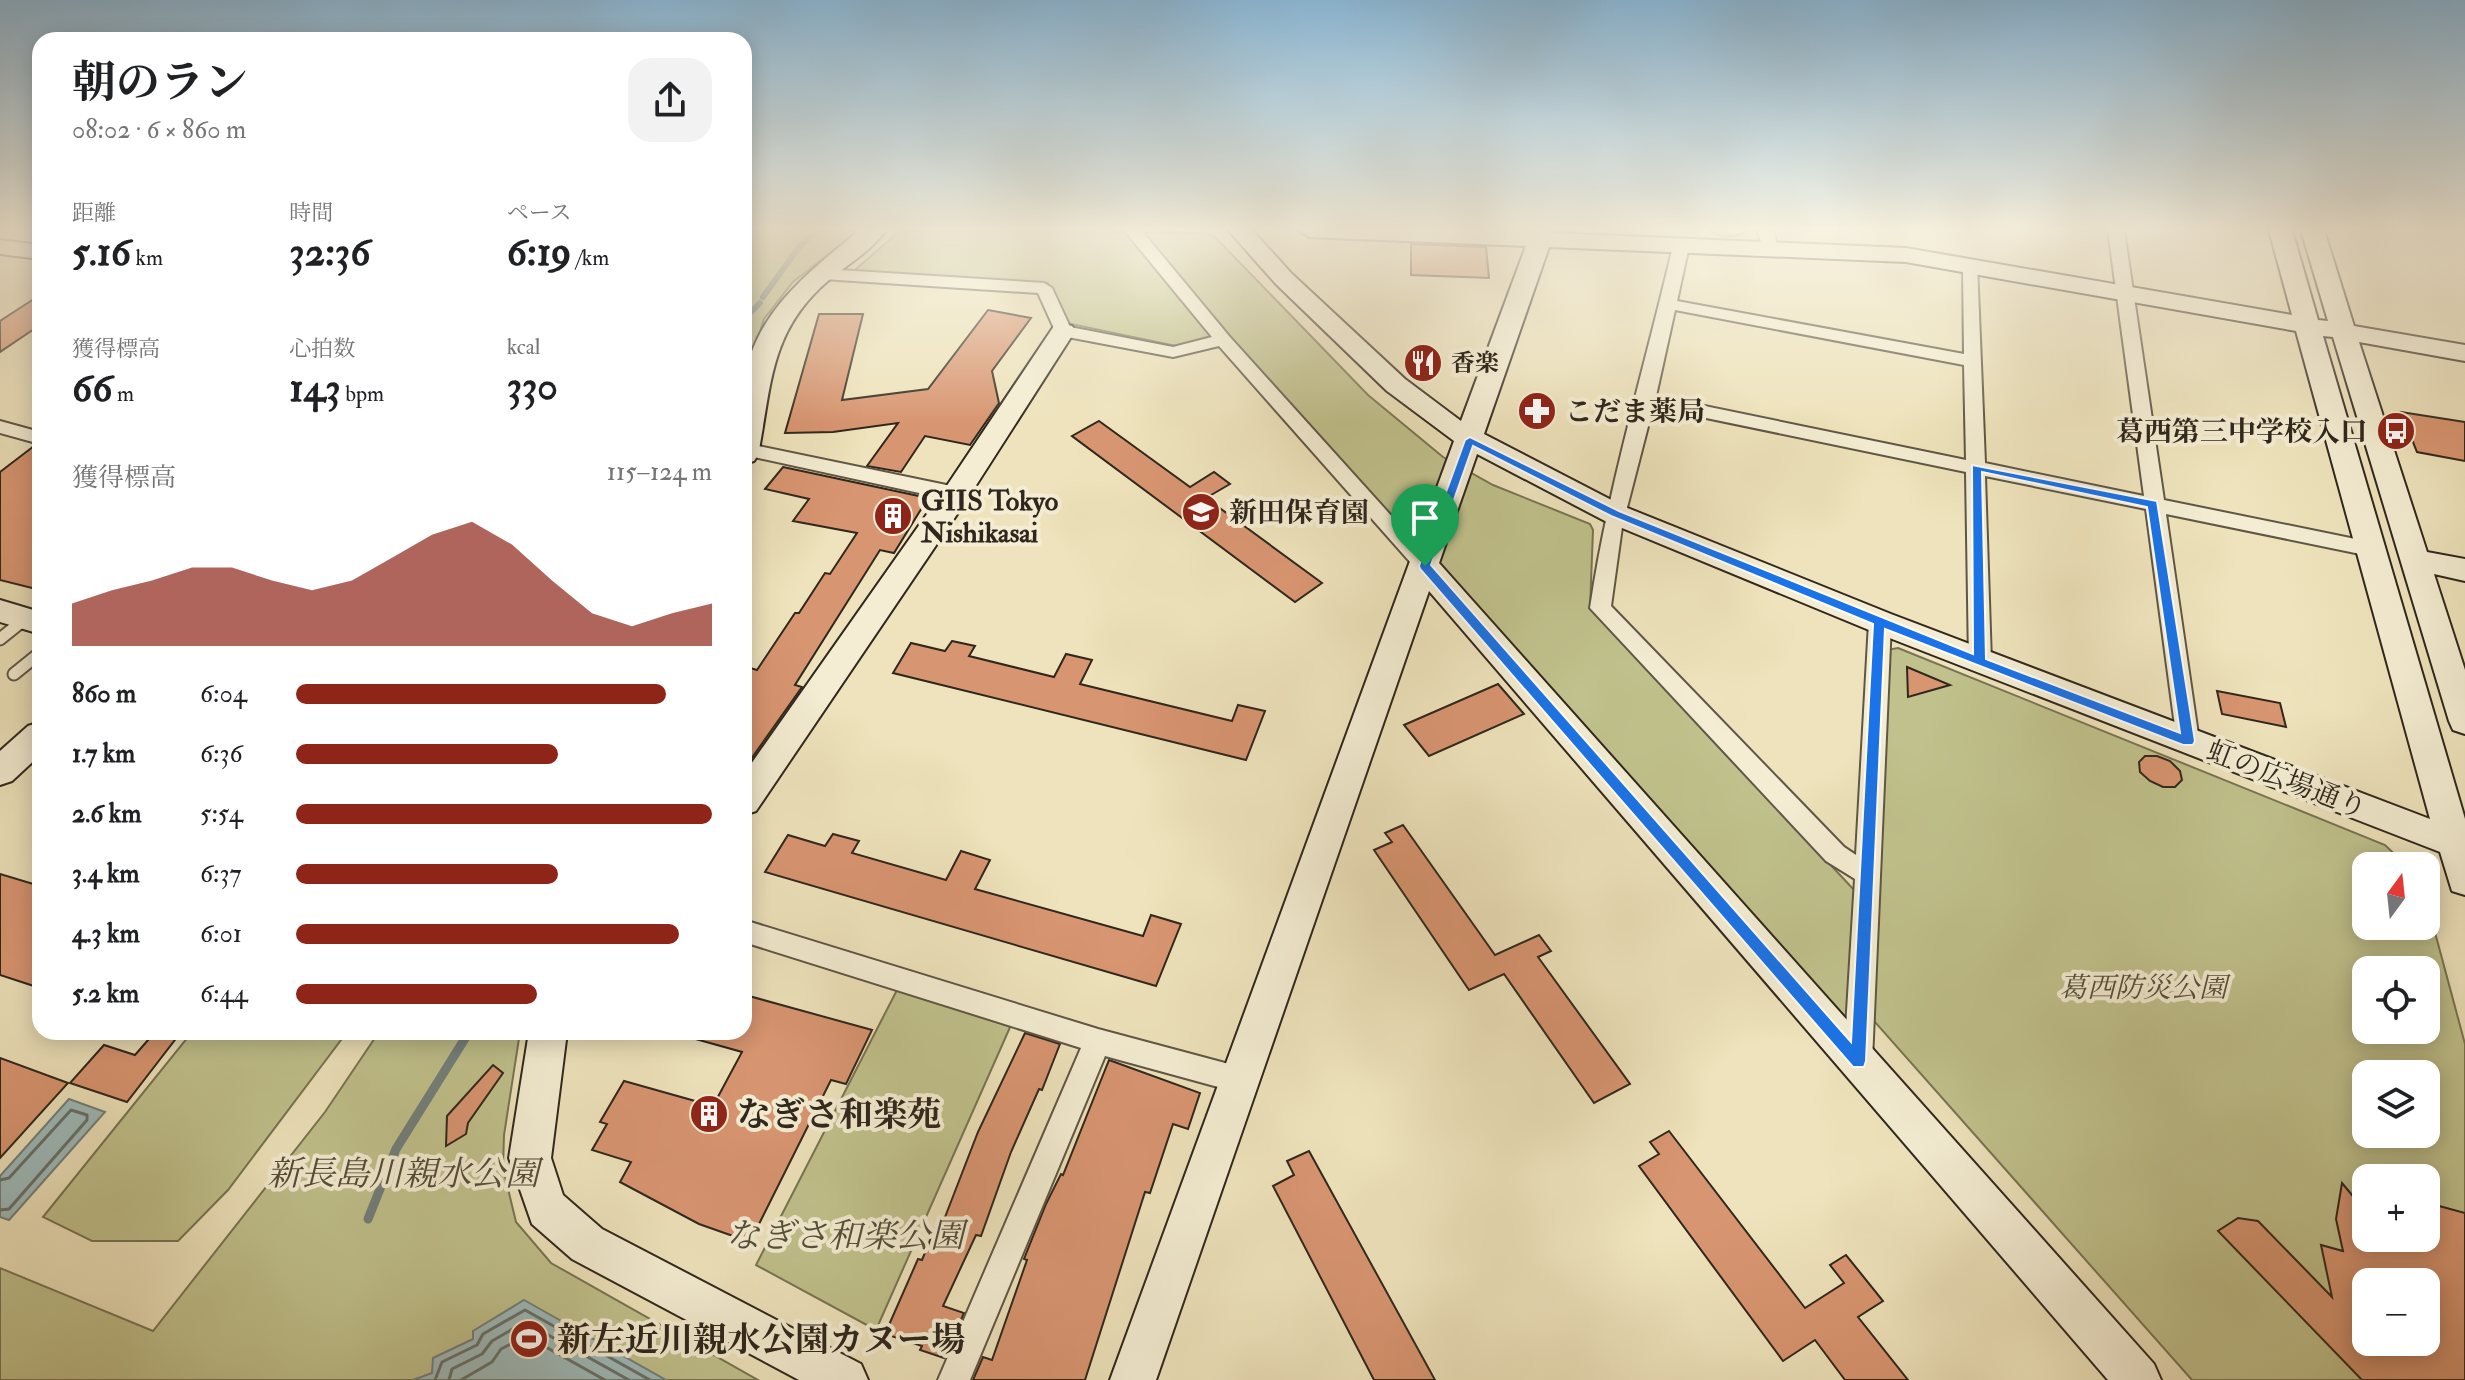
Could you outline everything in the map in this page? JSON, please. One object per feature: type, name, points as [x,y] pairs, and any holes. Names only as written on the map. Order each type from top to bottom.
[{"type":"street","points":[[752,414],[762,359],[770,337],[783,316],[804,294]]},
{"type":"street","points":[[1047,294],[1063,331]]},
{"type":"street","points":[[1185,294],[2138,1380]]},
{"type":"street","name":"虹の広場通り","points":[[1300,294],[1396,385],[1470,440],[1615,514],[1980,662],[2460,845]]},
{"type":"street","points":[[1133,1380],[1521,294]]},
{"type":"street","points":[[1670,294],[1615,514],[1600,608],[1835,854],[1867,874]]},
{"type":"street","points":[[1972,294],[1980,662]]},
{"type":"street","points":[[2125,294],[2188,741]]},
{"type":"street","points":[[2127,294],[2465,353]]},
{"type":"street","points":[[2298,294],[2370,549],[2460,845],[2465,880]]},
{"type":"street","points":[[2332,294],[2465,721]]},
{"type":"street","points":[[1668,304],[1974,361]]},
{"type":"street","points":[[1063,331],[1173,352],[1223,340]]},
{"type":"street","points":[[752,789],[956,494],[1063,331]]},
{"type":"street","points":[[1646,400],[2370,549]]},
{"type":"street","points":[[0,427],[32,436]]},
{"type":"street","points":[[752,453],[956,494]]},
{"type":"street","points":[[2413,559],[2465,570]]},
{"type":"street","points":[[1858,1061],[1880,622]]},
{"type":"street","points":[[0,771],[32,742]]},
{"type":"street","points":[[752,933],[1098,1041],[1240,1080]]},
{"type":"street","points":[[547,1040],[530,1158],[547,1209],[587,1244],[845,1380]]},
{"type":"street","points":[[954,1380],[1098,1041]]},
{"type":"lane","points":[[0,639],[22,617]]},
{"type":"lane","points":[[14,674],[32,659]]},
{"type":"green space","points":[[752,294],[783,294],[764,319],[752,357]]},
{"type":"green space","points":[[1053,294],[1271,294],[1368,395],[1443,457],[1493,485],[1590,524],[1593,530],[1590,608],[1855,891],[1850,1018],[1838,1015],[1221,335],[1176,346],[1066,323]]},
{"type":"green space","name":"葛西防災公園","points":[[1898,648],[2385,845],[2392,852],[2352,852],[2352,940],[2437,940],[2465,1044],[2465,1380],[2192,1380],[1874,1021],[1886,650]]},
{"type":"green space","name":"なぎさ和楽公園","points":[[898,988],[1011,1025],[876,1330],[756,1265]]},
{"type":"green space","points":[[186,1040],[341,1040],[228,1190],[178,1241],[92,1241],[43,1217]]},
{"type":"green space","name":"新長島川親水公園","points":[[374,1040],[519,1040],[504,1135],[503,1168],[516,1222],[551,1263],[758,1380],[0,1380],[0,1268],[153,1331],[325,1112]]},
{"type":"water","points":[[69,1099],[105,1112],[9,1220],[0,1217],[0,1176]]},
{"type":"water","name":"新左近川親水公園カヌー場","points":[[524,1300],[666,1380],[413,1380],[432,1373],[433,1358],[473,1339],[473,1331]]},
{"type":"building","points":[[32,300],[32,330],[0,352],[0,321]]},
{"type":"building","points":[[988,310],[1031,318],[992,371],[999,403],[970,445],[925,436],[901,472],[867,466],[898,423],[833,432],[785,433],[819,314],[863,314],[842,400],[928,389]]},
{"type":"building","points":[[2401,412],[2465,422],[2465,461],[2417,452]]},
{"type":"building","points":[[1099,421],[1190,487],[1214,472],[1230,484],[1206,498],[1322,583],[1295,602],[1072,436]]},
{"type":"building","points":[[32,448],[32,588],[0,580],[0,472]]},
{"type":"building","points":[[783,467],[928,498],[894,553],[880,550],[795,685],[802,687],[752,758],[752,668],[757,670],[795,613],[799,613],[825,573],[830,574],[857,533],[793,521],[809,499],[765,489]]},
{"type":"building","points":[[952,641],[975,646],[969,656],[1054,677],[1066,654],[1092,660],[1080,684],[1232,721],[1238,705],[1265,711],[1246,760],[893,673],[911,643],[945,651]]},
{"type":"building","points":[[1907,667],[1950,685],[1908,697]]},
{"type":"building","points":[[1498,684],[1524,714],[1429,756],[1404,725]]},
{"type":"building","points":[[2217,691],[2280,703],[2286,727],[2222,714]]},
{"type":"building","points":[[2145,756],[2170,761],[2180,771],[2182,780],[2175,787],[2163,787],[2150,781],[2140,772],[2139,762]]},
{"type":"building","points":[[1403,825],[1495,955],[1539,935],[1551,951],[1538,957],[1630,1084],[1594,1103],[1504,974],[1469,990],[1374,850],[1392,842],[1385,833]]},
{"type":"building","points":[[833,834],[859,841],[852,853],[946,880],[961,851],[990,860],[975,889],[1143,936],[1151,915],[1181,924],[1156,986],[765,872],[788,835],[825,846]]},
{"type":"building","points":[[0,874],[32,884],[32,985],[0,975]]},
{"type":"building","name":"なぎさ和楽苑","points":[[752,997],[872,1030],[846,1084],[831,1080],[750,1242],[699,1224],[620,1182],[631,1162],[592,1150],[607,1124],[600,1122],[624,1081],[713,1106],[742,1052],[699,1040],[752,1040]]},
{"type":"building","points":[[1025,1033],[1060,1044],[1042,1090],[1039,1089],[1011,1152],[981,1236],[976,1235],[943,1306],[964,1313],[944,1358],[920,1350],[922,1346],[885,1334],[918,1259],[922,1260],[935,1228],[940,1230],[978,1132]]},
{"type":"building","points":[[148,1040],[175,1040],[127,1102],[70,1083],[104,1045],[135,1055]]},
{"type":"building","points":[[0,1058],[68,1083],[0,1158]]},
{"type":"building","points":[[1109,1060],[1200,1093],[1188,1129],[1173,1124],[1150,1193],[1145,1192],[1085,1380],[973,1380],[983,1357],[992,1360],[1027,1260],[1024,1259],[1046,1204],[1063,1175]]},
{"type":"building","points":[[493,1065],[503,1073],[468,1123],[466,1134],[446,1146],[447,1116]]},
{"type":"building","points":[[1669,1131],[1805,1308],[1844,1283],[1830,1265],[1846,1255],[1883,1301],[1858,1317],[1908,1380],[1845,1380],[1815,1340],[1783,1361],[1639,1166],[1659,1154],[1650,1142]]},
{"type":"building","points":[[1309,1151],[1435,1380],[1374,1380],[1273,1186],[1294,1175],[1287,1161]]},
{"type":"building","points":[[2342,1183],[2352,1195],[2352,1252],[2440,1252],[2440,1206],[2465,1213],[2465,1380],[2362,1380],[2218,1231],[2238,1218],[2258,1221],[2332,1297],[2321,1245],[2343,1251],[2336,1219]]},
{"type":"waterway","points":[[752,311],[760,303]]},
{"type":"waterway","points":[[368,1219],[396,1149],[464,1040]]},
{"type":"place","name":"香楽","points":[[1423,363]]},
{"type":"place","name":"こだま薬局","points":[[1537,411]]},
{"type":"place","name":"葛西第三中学校入口","points":[[2396,431]]},
{"type":"place","name":"新田保育園","points":[[1201,512]]},
{"type":"place","name":"GIIS Tokyo Nishikasai","points":[[893,516]]},
{"type":"place","name":"なぎさ和楽苑","points":[[709,1114]]},
{"type":"place","name":"新左近川親水公園カヌー場","points":[[529,1339]]},
{"type":"route","points":[[1425,566],[1437,584],[1858,1061],[1880,622],[1980,662],[2188,741],[2153,504],[1976,468],[1980,662],[1615,514],[1470,440],[1425,566]]}]
